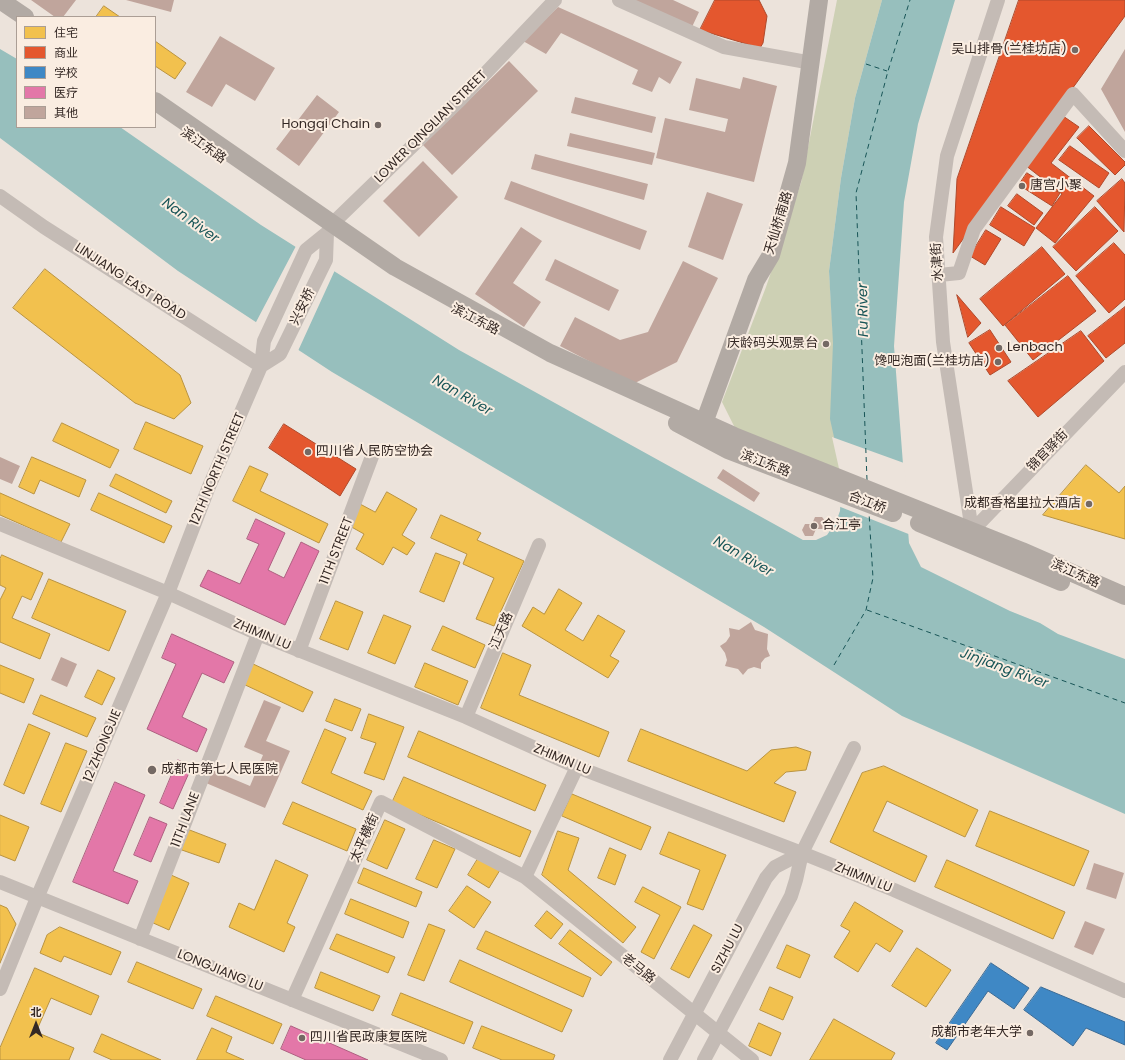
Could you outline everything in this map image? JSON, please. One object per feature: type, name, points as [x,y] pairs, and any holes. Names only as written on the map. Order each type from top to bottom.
[{"type":"main road","points":[[0,0],[24,16]]},
{"type":"main road","name":"天仙桥南路","points":[[702,429],[756,280],[771,255],[797,163],[812,63],[819,0]]},
{"type":"main road","points":[[0,13],[16,23]]},
{"type":"main road","name":"滨江东路","points":[[156,102],[330,228]]},
{"type":"main road","name":"滨江东路","points":[[156,115],[330,228],[395,267],[544,349],[702,429],[819,477]]},
{"type":"main road","name":"合江桥","points":[[819,477],[915,515]]},
{"type":"main road","name":"滨江东路","points":[[915,515],[972,531],[1125,596]]},
{"type":"main road","name":"滨江东路","points":[[915,515],[1125,608]]},
{"type":"street","name":"LOWER QINGLIAN STREET","points":[[306,250],[461,99],[555,0]]},
{"type":"street","points":[[619,0],[724,46],[812,63]]},
{"type":"street","name":"水津街","points":[[972,531],[943,342],[936,237],[947,156],[998,0]]},
{"type":"street","points":[[938,275],[959,273],[974,229],[1073,94],[1125,150]]},
{"type":"street","name":"LINJIANG EAST ROAD","points":[[0,196],[44,227],[261,366]]},
{"type":"street","name":"兴安桥","points":[[261,366],[280,354],[326,260],[330,228]]},
{"type":"street","name":"12TH NORTH STREET","points":[[168,593],[208,489],[261,366],[264,341],[306,250]]},
{"type":"street","name":"锦官驿街","points":[[972,531],[1125,372]]},
{"type":"street","name":"11TH STREET","points":[[299,651],[374,451]]},
{"type":"street","name":"ZHIMIN LU","points":[[0,525],[168,593],[299,651],[466,717],[576,767],[802,853],[894,890],[1125,991]]},
{"type":"street","name":"江天路","points":[[466,717],[539,545]]},
{"type":"street","name":"12 ZHONGJIE","points":[[0,989],[37,898],[168,593]]},
{"type":"street","name":"11TH LANE","points":[[140,939],[258,634]]},
{"type":"street","points":[[704,1060],[790,896],[796,880],[802,853],[854,748]]},
{"type":"street","points":[[525,878],[576,767]]},
{"type":"street","name":"太平横街","points":[[292,1000],[381,802],[525,878]]},
{"type":"street","name":"SIZHU LU","points":[[670,1060],[766,878],[775,867],[802,853]]},
{"type":"street","name":"老马路","points":[[525,878],[752,1060]]},
{"type":"street","name":"LONGJIANG LU","points":[[0,882],[292,1000],[423,1057],[441,1060]]},
{"type":"green space","points":[[837,0],[882,0],[855,98],[841,178],[829,271],[842,473],[739,436],[722,402],[766,287],[801,183]]},
{"type":"water","points":[[882,0],[955,0],[918,124],[904,202],[894,346],[909,543],[921,567],[1010,611],[1040,623],[1058,634],[1125,659],[1125,814],[902,716],[764,627],[332,372],[178,271],[0,138],[0,49],[16,58],[16,128],[121,128],[261,225],[459,350],[803,540],[816,540],[827,535],[836,522],[840,511],[842,473],[830,419],[833,343],[829,271],[841,178],[855,98]]},
{"type":"pier","points":[[296,246],[335,270],[298,351],[255,324]]},
{"type":"pier","points":[[832,437],[904,463],[911,535],[838,506],[840,473]]},
{"type":"building: 住宅","points":[[104,6],[119,16],[97,16]]},
{"type":"building: 住宅","points":[[156,42],[186,63],[175,79],[156,67]]},
{"type":"building: 住宅","points":[[45,269],[180,375],[191,403],[174,419],[135,403],[13,308]]},
{"type":"building: 住宅","points":[[146,422],[203,446],[191,474],[134,449]]},
{"type":"building: 住宅","points":[[62,423],[119,450],[110,468],[53,441]]},
{"type":"building: 住宅","points":[[32,457],[86,480],[79,497],[40,480],[34,494],[19,487]]},
{"type":"building: 住宅","name":"成都香格里拉大酒店","points":[[1086,465],[1119,493],[1125,486],[1125,539],[1043,515]]},
{"type":"building: 住宅","points":[[250,466],[268,474],[260,491],[328,524],[319,543],[233,501]]},
{"type":"building: 住宅","points":[[116,474],[172,501],[166,513],[110,486]]},
{"type":"building: 住宅","points":[[387,492],[417,509],[402,535],[415,543],[407,555],[393,547],[383,565],[356,549],[364,534],[348,525],[360,504],[375,512]]},
{"type":"building: 住宅","points":[[0,493],[70,524],[61,542],[0,515]]},
{"type":"building: 住宅","points":[[99,493],[172,526],[164,543],[91,510]]},
{"type":"building: 住宅","points":[[441,515],[481,533],[477,540],[524,561],[494,626],[476,619],[494,578],[463,564],[467,554],[431,538]]},
{"type":"building: 住宅","points":[[436,553],[460,562],[444,602],[420,592]]},
{"type":"building: 住宅","points":[[2,555],[43,573],[31,600],[22,596],[12,618],[50,634],[40,659],[0,642],[0,600],[6,588],[0,585],[0,559]]},
{"type":"building: 住宅","points":[[49,579],[126,611],[109,651],[32,618]]},
{"type":"building: 住宅","points":[[559,589],[582,603],[565,630],[583,641],[598,615],[625,631],[610,656],[619,661],[608,678],[522,626],[533,607],[544,614]]},
{"type":"building: 住宅","points":[[336,601],[363,612],[348,650],[320,639]]},
{"type":"building: 住宅","points":[[384,615],[411,626],[395,664],[368,653]]},
{"type":"building: 住宅","points":[[443,626],[485,645],[475,668],[432,650]]},
{"type":"building: 住宅","points":[[503,653],[531,665],[519,695],[609,732],[599,757],[481,708]]},
{"type":"building: 住宅","points":[[251,663],[313,692],[303,712],[241,683]]},
{"type":"building: 住宅","points":[[425,663],[468,681],[458,705],[415,687]]},
{"type":"building: 住宅","points":[[0,665],[34,679],[24,703],[0,693]]},
{"type":"building: 住宅","points":[[98,670],[115,678],[102,705],[85,697]]},
{"type":"building: 住宅","points":[[41,695],[96,718],[87,737],[33,714]]},
{"type":"building: 住宅","points":[[335,699],[361,709],[352,731],[326,721]]},
{"type":"building: 住宅","points":[[369,714],[404,727],[384,780],[364,773],[376,743],[361,738]]},
{"type":"building: 住宅","points":[[29,724],[50,733],[24,794],[4,785]]},
{"type":"building: 住宅","points":[[325,729],[346,738],[331,773],[372,791],[363,810],[302,783]]},
{"type":"building: 住宅","points":[[641,729],[747,771],[771,750],[796,747],[811,752],[806,770],[786,772],[774,783],[796,792],[784,822],[628,761]]},
{"type":"building: 住宅","points":[[419,731],[546,785],[535,811],[408,757]]},
{"type":"building: 住宅","points":[[66,743],[87,751],[61,812],[41,804]]},
{"type":"building: 住宅","points":[[884,766],[978,810],[965,837],[887,801],[873,831],[927,856],[915,882],[830,842],[862,773]]},
{"type":"building: 住宅","points":[[404,777],[531,831],[520,857],[392,803]]},
{"type":"building: 住宅","points":[[572,794],[651,827],[641,850],[562,816]]},
{"type":"building: 住宅","points":[[293,802],[356,829],[347,851],[283,824]]},
{"type":"building: 住宅","points":[[990,811],[1089,851],[1074,886],[976,846]]},
{"type":"building: 住宅","points":[[0,815],[29,827],[15,861],[0,855]]},
{"type":"building: 住宅","points":[[385,820],[405,829],[387,869],[367,860]]},
{"type":"building: 住宅","points":[[187,829],[226,844],[219,863],[179,849]]},
{"type":"building: 住宅","points":[[558,831],[579,838],[568,870],[636,927],[623,943],[542,875]]},
{"type":"building: 住宅","points":[[669,832],[726,855],[703,910],[687,904],[700,870],[660,854]]},
{"type":"building: 住宅","points":[[434,840],[455,849],[437,888],[416,879]]},
{"type":"building: 住宅","points":[[610,848],[626,855],[615,885],[598,878]]},
{"type":"building: 住宅","points":[[479,857],[500,870],[489,888],[468,875]]},
{"type":"building: 住宅","points":[[276,860],[308,875],[287,923],[295,927],[284,952],[229,927],[239,903],[254,910]]},
{"type":"building: 住宅","points":[[947,860],[1065,912],[1053,939],[935,887]]},
{"type":"building: 住宅","points":[[364,868],[422,892],[416,907],[358,883]]},
{"type":"building: 住宅","points":[[171,875],[189,883],[169,930],[151,922]]},
{"type":"building: 住宅","points":[[467,886],[491,902],[474,928],[449,911]]},
{"type":"building: 住宅","points":[[643,887],[681,907],[654,959],[641,952],[660,915],[635,902]]},
{"type":"building: 住宅","points":[[351,899],[409,922],[403,938],[345,914]]},
{"type":"building: 住宅","points":[[855,902],[903,931],[890,952],[876,943],[858,972],[834,957],[850,931],[841,926]]},
{"type":"building: 住宅","points":[[0,905],[7,908],[16,924],[0,963]]},
{"type":"building: 住宅","points":[[547,911],[563,924],[551,939],[535,926]]},
{"type":"building: 住宅","points":[[429,924],[445,930],[424,981],[408,975]]},
{"type":"building: 住宅","points":[[694,925],[712,935],[689,978],[671,969]]},
{"type":"building: 住宅","points":[[60,927],[121,952],[111,975],[64,956],[61,962],[40,953],[47,935]]},
{"type":"building: 住宅","points":[[570,930],[612,962],[601,976],[559,944]]},
{"type":"building: 住宅","points":[[486,931],[591,978],[583,997],[477,949]]},
{"type":"building: 住宅","points":[[337,934],[395,957],[388,973],[330,949]]},
{"type":"building: 住宅","points":[[787,945],[810,955],[800,978],[777,968]]},
{"type":"building: 住宅","points":[[917,948],[951,970],[926,1007],[892,986]]},
{"type":"building: 住宅","points":[[460,960],[572,1010],[562,1032],[450,982]]},
{"type":"building: 住宅","points":[[137,962],[202,989],[193,1009],[128,982]]},
{"type":"building: 住宅","points":[[35,968],[99,996],[91,1015],[51,998],[36,1032],[74,1048],[69,1060],[0,1060],[0,1048]]},
{"type":"building: 住宅","points":[[321,972],[380,996],[373,1011],[315,988]]},
{"type":"building: 住宅","points":[[770,987],[793,997],[783,1020],[760,1010]]},
{"type":"building: 住宅","points":[[401,993],[473,1022],[464,1044],[392,1015]]},
{"type":"building: 住宅","points":[[216,996],[282,1024],[273,1044],[207,1016]]},
{"type":"building: 住宅","points":[[834,1019],[895,1053],[891,1060],[810,1060]]},
{"type":"building: 住宅","points":[[759,1023],[781,1033],[771,1056],[749,1046]]},
{"type":"building: 住宅","points":[[482,1026],[555,1055],[553,1060],[502,1060],[473,1048]]},
{"type":"building: 住宅","points":[[212,1028],[232,1037],[226,1052],[244,1060],[197,1060]]},
{"type":"building: 住宅","points":[[102,1034],[161,1060],[112,1060],[94,1052]]},
{"type":"building: 商业","points":[[715,0],[759,0],[767,16],[763,43],[760,48],[700,30]]},
{"type":"building: 商业","points":[[1019,0],[1125,0],[1125,16],[953,253],[957,179]]},
{"type":"building: 商业","points":[[1063,116],[1079,127],[1051,163],[1094,196],[1055,243],[1036,228],[1062,194],[1025,165]]},
{"type":"building: 商业","points":[[1089,126],[1125,162],[1125,165],[1115,175],[1077,138]]},
{"type":"building: 商业","points":[[1070,146],[1109,173],[1099,188],[1059,160]]},
{"type":"building: 商业","points":[[1027,173],[1060,193],[1052,206],[1019,185]]},
{"type":"building: 商业","points":[[1122,179],[1125,183],[1124,232],[1097,201]]},
{"type":"building: 商业","points":[[1017,194],[1043,213],[1034,225],[1008,206]]},
{"type":"building: 商业","points":[[1001,207],[1035,228],[1024,246],[990,225]]},
{"type":"building: 商业","points":[[1095,207],[1118,231],[1076,271],[1053,247]]},
{"type":"building: 商业","points":[[986,230],[1001,239],[985,265],[970,256]]},
{"type":"building: 商业","points":[[1114,243],[1125,255],[1125,299],[1109,313],[1076,276]]},
{"type":"building: 商业","points":[[1042,247],[1065,274],[1003,326],[980,299]]},
{"type":"building: 商业","points":[[1068,276],[1096,311],[1033,360],[1005,325]]},
{"type":"building: 商业","points":[[957,295],[981,323],[968,337]]},
{"type":"building: 商业","points":[[1125,307],[1125,343],[1106,358],[1088,336]]},
{"type":"building: 商业","points":[[990,330],[1011,362],[990,375],[969,343]]},
{"type":"building: 商业","points":[[1081,331],[1104,361],[1038,417],[1008,381]]},
{"type":"building: 商业","points":[[284,424],[356,469],[340,496],[269,448]]},
{"type":"building: 学校","points":[[991,963],[1029,988],[1014,1009],[988,991],[947,1050],[936,1043]]},
{"type":"building: 学校","points":[[1041,987],[1125,1022],[1125,1045],[1086,1028],[1073,1046],[1024,1010]]},
{"type":"building: 医疗","points":[[256,519],[285,533],[268,570],[284,578],[301,542],[319,551],[285,625],[200,586],[208,570],[240,584],[259,544],[247,539]]},
{"type":"building: 医疗","points":[[172,634],[234,662],[224,683],[202,673],[182,717],[207,729],[197,752],[147,729],[176,664],[162,658]]},
{"type":"building: 医疗","points":[[178,760],[192,766],[173,809],[160,803]]},
{"type":"building: 医疗","points":[[115,782],[145,795],[113,871],[138,881],[128,904],[73,882]]},
{"type":"building: 医疗","points":[[150,817],[167,824],[151,862],[134,855]]},
{"type":"building: 医疗","name":"四川省民政康复医院","points":[[291,1026],[368,1060],[306,1060],[281,1049]]},
{"type":"building: 其他","points":[[31,0],[76,0],[64,16],[54,16]]},
{"type":"building: 其他","points":[[126,0],[174,0],[171,12]]},
{"type":"building: 其他","points":[[631,0],[673,0],[699,12],[692,27]]},
{"type":"building: 其他","points":[[558,7],[682,62],[670,84],[659,77],[652,92],[632,84],[638,70],[561,33],[546,54],[523,41]]},
{"type":"building: 其他","points":[[220,36],[275,68],[255,101],[226,84],[212,107],[186,92]]},
{"type":"building: 其他","points":[[1125,49],[1125,132],[1101,89]]},
{"type":"building: 其他","points":[[509,61],[538,91],[452,175],[423,145]]},
{"type":"building: 其他","points":[[743,77],[777,86],[754,182],[656,158],[665,118],[725,132],[728,119],[689,110],[696,78],[740,89]]},
{"type":"building: 其他","points":[[317,95],[339,112],[299,166],[276,149]]},
{"type":"building: 其他","points":[[575,97],[656,117],[652,133],[571,113]]},
{"type":"building: 其他","points":[[570,133],[655,153],[652,165],[567,146]]},
{"type":"building: 其他","points":[[535,154],[648,184],[644,200],[531,169]]},
{"type":"building: 其他","points":[[423,161],[458,197],[419,237],[383,201]]},
{"type":"building: 其他","points":[[511,181],[647,231],[640,250],[504,199]]},
{"type":"building: 其他","points":[[707,192],[743,204],[723,260],[688,247]]},
{"type":"building: 其他","points":[[521,227],[542,241],[513,283],[541,302],[524,327],[475,294]]},
{"type":"building: 其他","points":[[555,259],[619,290],[609,311],[545,280]]},
{"type":"building: 其他","points":[[683,261],[718,278],[677,362],[633,384],[560,346],[575,317],[620,340],[648,332]]},
{"type":"building: 其他","points":[[0,457],[20,466],[12,484],[0,479]]},
{"type":"building: 其他","points":[[723,469],[760,493],[754,502],[717,478]]},
{"type":"building: 其他","name":"合江亭","points":[[815,517],[822,517],[826,522],[823,529],[816,529],[813,536],[805,536],[802,530],[805,524],[812,524]]},
{"type":"building: 其他","points":[[751,622],[755,630],[768,634],[767,649],[770,656],[765,658],[761,663],[761,669],[754,667],[748,669],[743,675],[738,669],[725,666],[727,660],[725,653],[720,646],[726,642],[730,636],[729,628],[739,630]]},
{"type":"building: 其他","points":[[61,657],[77,664],[67,687],[51,680]]},
{"type":"building: 其他","points":[[264,700],[281,707],[266,741],[290,751],[265,808],[206,783],[212,770],[250,786],[263,755],[244,747]]},
{"type":"building: 其他","points":[[1094,863],[1124,873],[1116,899],[1086,889]]},
{"type":"building: 其他","points":[[1085,921],[1105,929],[1093,955],[1074,947]]},
{"type":"ferry route","points":[[867,480],[856,193],[888,71],[910,0]]},
{"type":"ferry route","points":[[866,64],[887,71]]},
{"type":"ferry route","points":[[834,665],[866,610],[873,578],[869,513]]},
{"type":"ferry route","points":[[867,610],[1125,703]]},
{"type":"place","name":"吴山排骨(兰桂坊店)","points":[[1075,50]]},
{"type":"place","name":"Hongqi Chain","points":[[378,125]]},
{"type":"place","name":"唐宫小聚","points":[[1022,186]]},
{"type":"place","name":"庆龄码头观景台","points":[[826,344]]},
{"type":"place","name":"Lenbach","points":[[999,348]]},
{"type":"place","name":"馋吧泡面(兰桂坊店)","points":[[998,362]]},
{"type":"place","name":"四川省人民防空协会","points":[[308,452]]},
{"type":"place","name":"成都香格里拉大酒店","points":[[1089,504]]},
{"type":"place","name":"合江亭","points":[[814,526]]},
{"type":"place","name":"成都市第七人民医院","points":[[152,770]]},
{"type":"place","name":"成都市老年大学","points":[[1030,1033]]},
{"type":"place","name":"四川省民政康复医院","points":[[302,1038]]},
{"type":"water label","name":"Nan River","points":[[190,221]]},
{"type":"water label","name":"Fu River","points":[[864,310]]},
{"type":"water label","name":"Nan River","points":[[462,396]]},
{"type":"water label","name":"Nan River","points":[[743,557]]},
{"type":"water label","name":"Jinjiang River","points":[[1004,669]]}]
